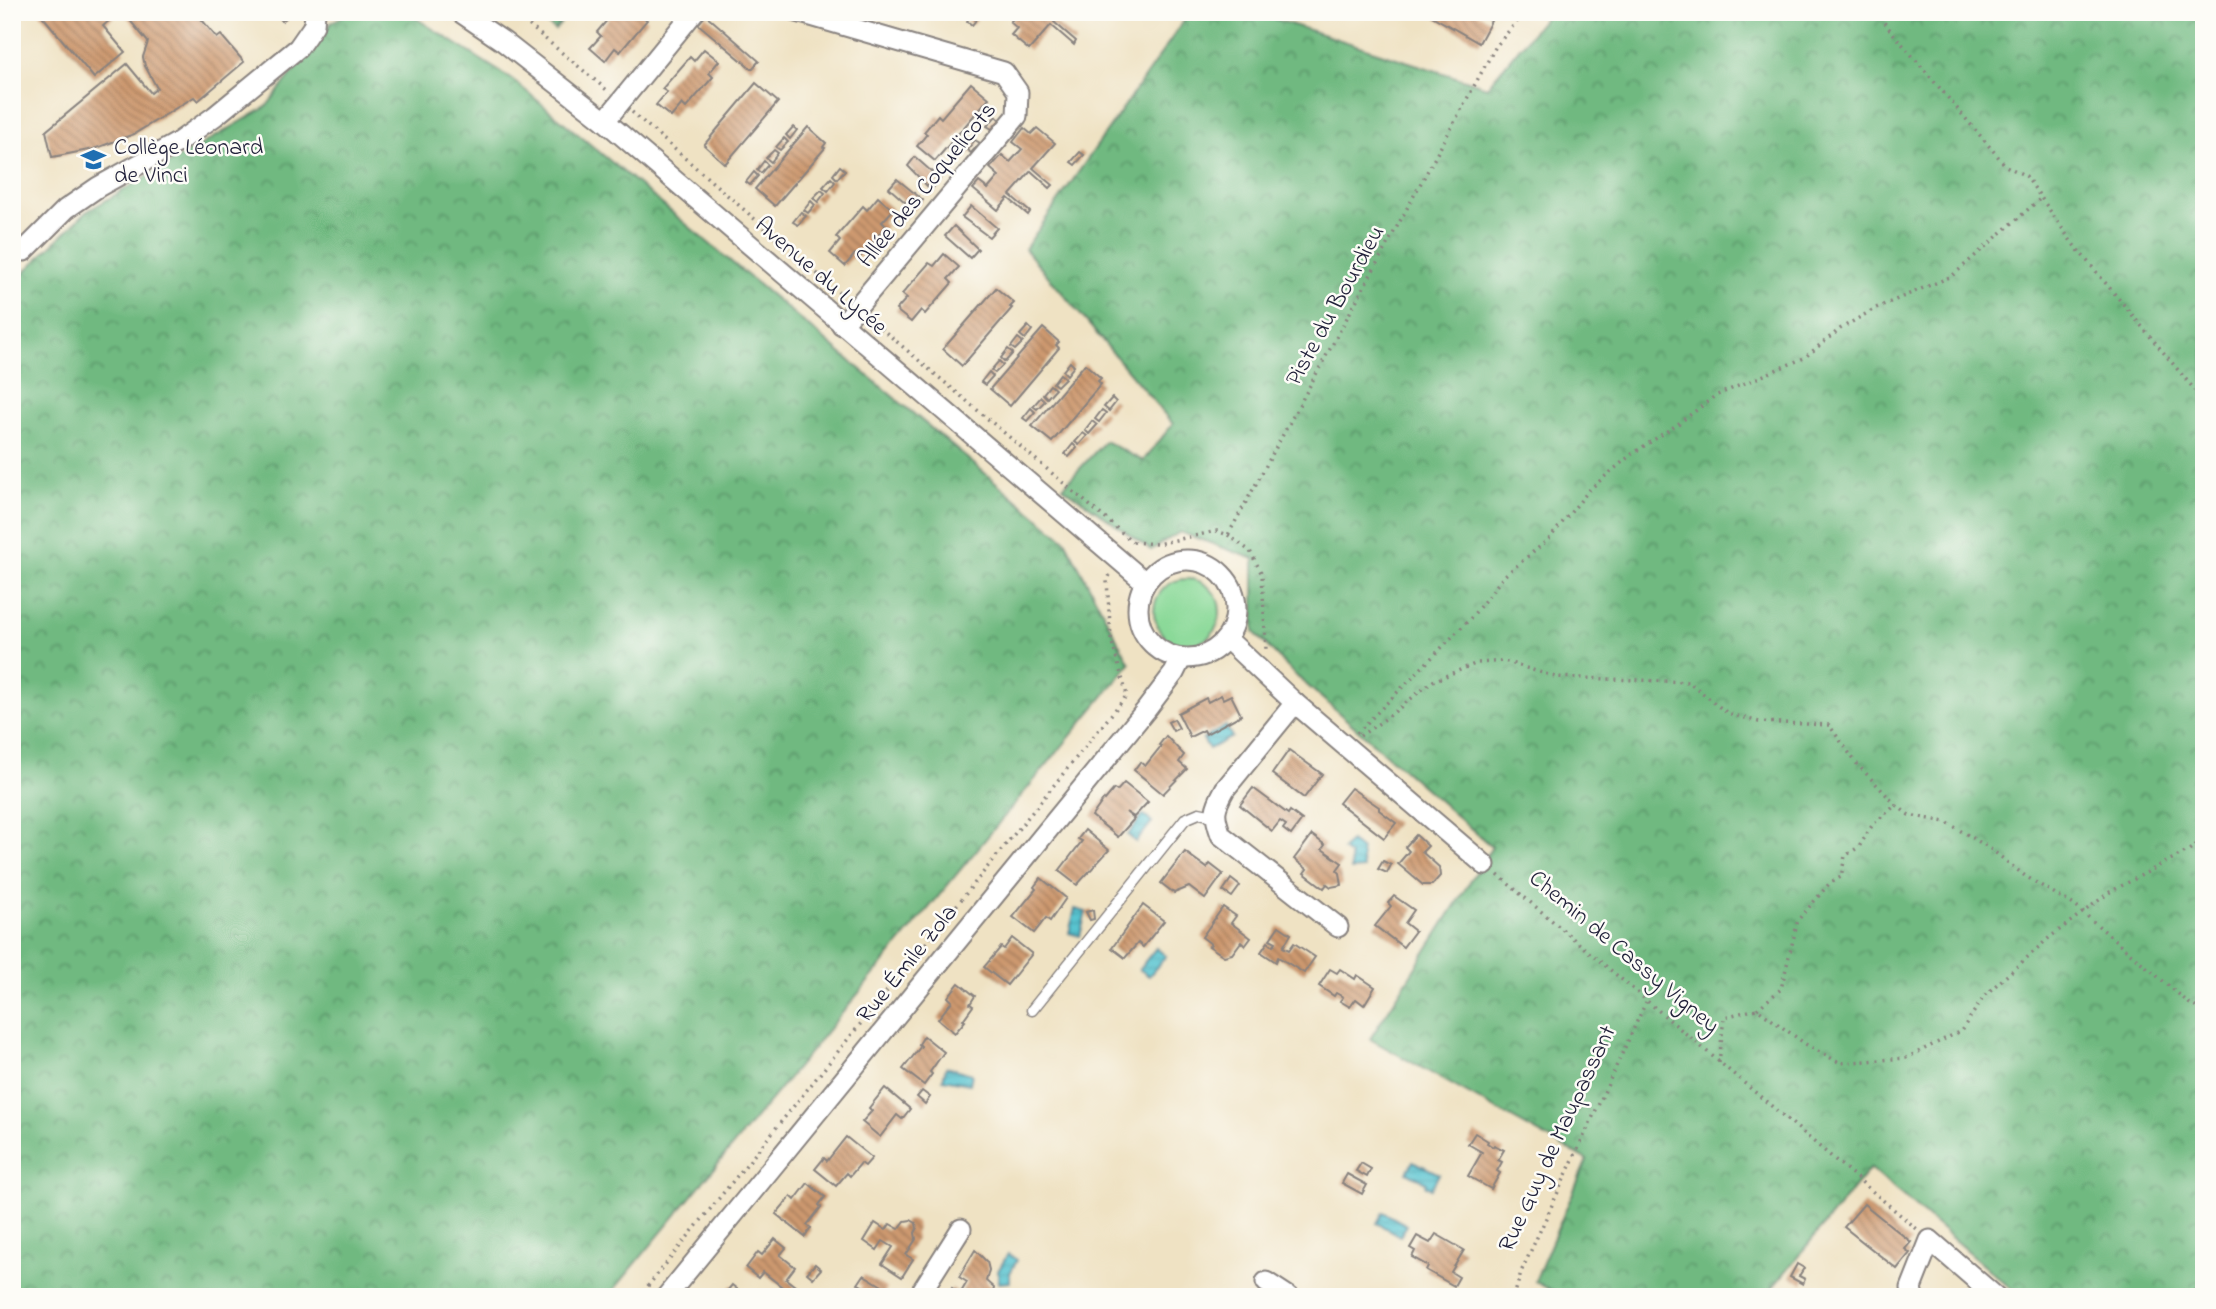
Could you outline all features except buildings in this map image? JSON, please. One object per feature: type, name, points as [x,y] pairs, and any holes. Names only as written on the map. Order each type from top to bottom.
[{"type":"street","points":[[24,251],[66,209],[98,187],[177,143],[215,116],[298,48],[314,25],[315,12]]},
{"type":"street","name":"Avenue du Lycée","points":[[460,12],[504,42],[605,121],[1145,582]]},
{"type":"street","points":[[605,121],[694,12]]},
{"type":"street","name":"Allée des Coquelicots","points":[[797,12],[1004,72],[1018,92],[1017,116],[842,325]]},
{"type":"street","points":[[1185,559],[1201,561],[1216,568],[1227,579],[1234,593],[1237,609],[1235,625],[1227,639],[1218,649],[1207,655],[1181,659],[1165,654],[1152,644],[1142,631],[1138,614],[1139,598],[1145,582],[1156,571],[1185,559]]},
{"type":"street","points":[[1227,639],[1295,704],[1485,865]]},
{"type":"street","name":"Rue Émile Zola","points":[[666,1297],[1153,701],[1181,659]]},
{"type":"street","points":[[1295,704],[1225,789],[1216,804],[1214,816],[1221,835],[1338,927]]},
{"type":"street","points":[[918,1297],[961,1229]]},
{"type":"street","points":[[1913,1297],[1912,1288],[1930,1240],[1996,1297]]},
{"type":"street","points":[[1266,1282],[1289,1297]]},
{"type":"lane","points":[[1032,1010],[1185,819],[1199,813],[1214,816]]},
{"type":"path","points":[[513,12],[620,101],[856,308],[1133,542],[1157,544],[1217,531],[1228,535],[1250,551],[1262,574],[1266,653],[1260,668]]},
{"type":"path","name":"Piste du Bourdieu","points":[[1228,535],[1496,46],[1525,12]]},
{"type":"path","points":[[1875,12],[2006,166],[2026,176],[2073,244],[2204,401]]},
{"type":"path","points":[[1346,745],[1470,619],[1504,576],[1549,539],[1590,489],[1632,454],[1678,425],[1714,396],[1804,358],[1840,329],[1876,308],[1952,276],[2041,198]]},
{"type":"path","points":[[639,1297],[1128,695],[1111,639],[1108,581],[1118,559],[1133,542]]},
{"type":"path","points":[[1346,745],[1388,718],[1433,681],[1477,663],[1504,661],[1555,677],[1689,682],[1727,713],[1759,722],[1829,725],[1857,764],[1909,815],[1947,822],[1988,847],[2025,876],[2085,912],[2190,1004],[2204,1012]]},
{"type":"path","points":[[1719,1063],[1724,1017],[1757,1009],[1781,989],[1798,920],[1829,884],[1840,877],[1845,856],[1859,847],[1872,824],[1896,805]]},
{"type":"path","points":[[1757,1009],[1807,1045],[1840,1063],[1906,1058],[1961,1031],[1986,994],[2050,937],[2110,892],[2189,850],[2204,839]]},
{"type":"path","name":"Chemin de Cassy Vigney","points":[[1485,865],[1930,1240]]},
{"type":"path","name":"Rue Guy de Maupassant","points":[[1514,1297],[1521,1272],[1647,1001]]},
{"type":"path","points":[[2167,1297],[2204,1289]]},
{"type":"green space","points":[[350,12],[406,12],[513,80],[1065,540],[1130,664],[608,1297],[12,1297],[12,284],[86,212],[266,107],[332,22]]},
{"type":"green space","points":[[532,12],[570,12],[555,30]]},
{"type":"green space","points":[[1190,12],[1253,12],[1487,87],[1549,12],[2204,12],[2204,1297],[2021,1297],[1870,1168],[1765,1297],[1562,1297],[1535,1281],[1587,1160],[1370,1039],[1492,847],[1292,672],[1254,632],[1254,559],[1180,532],[1151,550],[1063,487],[1105,441],[1143,461],[1173,424],[1025,249]]},
{"type":"green space","points":[[1187,579],[1200,582],[1210,589],[1217,599],[1220,612],[1217,625],[1210,635],[1200,642],[1187,645],[1174,642],[1164,635],[1157,625],[1154,612],[1157,599],[1164,589],[1174,582]]},
{"type":"water","points":[[1226,726],[1232,737],[1209,749],[1203,739]]},
{"type":"water","points":[[1143,815],[1152,822],[1136,842],[1128,835]]},
{"type":"water","points":[[1350,841],[1361,850],[1363,869],[1351,870],[1350,856],[1343,850]]},
{"type":"water","points":[[1075,909],[1086,912],[1080,936],[1069,933]]},
{"type":"water","points":[[1156,948],[1166,956],[1149,976],[1139,969]]},
{"type":"water","points":[[946,1067],[972,1074],[970,1084],[943,1079]]},
{"type":"water","points":[[1413,1161],[1439,1174],[1431,1189],[1425,1185],[1426,1182],[1407,1172]]},
{"type":"water","points":[[1383,1212],[1407,1225],[1400,1236],[1377,1223]]},
{"type":"water","points":[[1008,1254],[1017,1260],[1010,1273],[1010,1282],[999,1283],[998,1271]]},
{"type":"place","name":"Collège Léonard de Vinci","points":[[94,160]]}]
